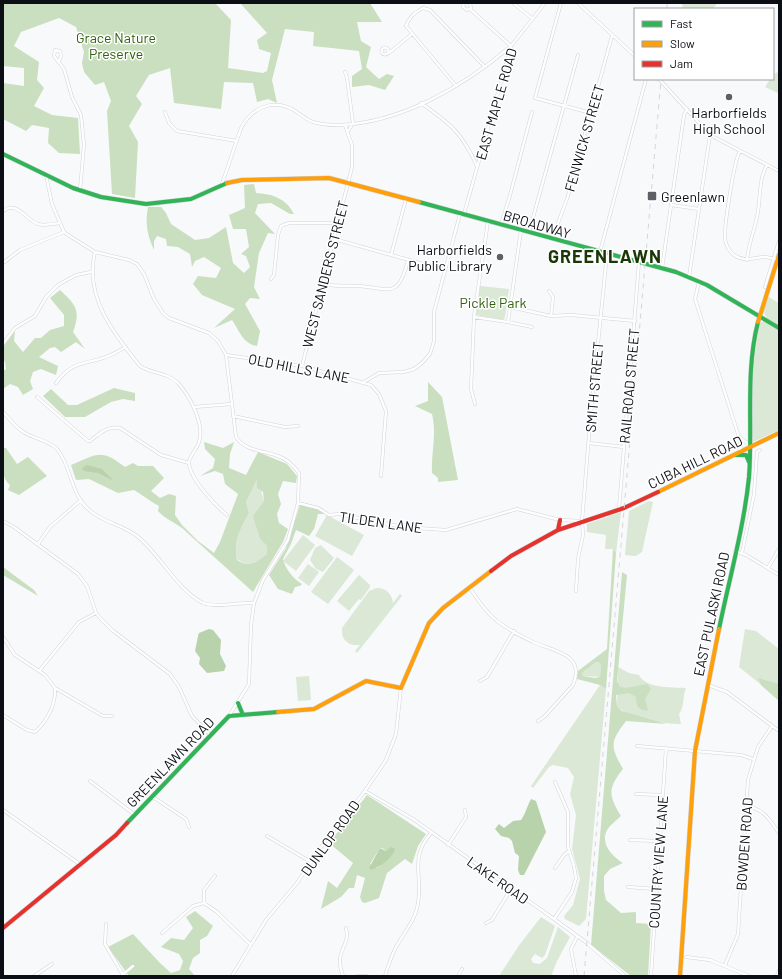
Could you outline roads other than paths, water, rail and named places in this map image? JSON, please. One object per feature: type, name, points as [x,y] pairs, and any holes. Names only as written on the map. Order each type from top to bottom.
[{"type":"main road","name":"BROADWAY","points":[[3,154],[80,191],[101,197],[146,204],[191,199],[222,184],[242,180],[329,178],[662,268],[699,281],[779,328]]},
{"type":"main road","name":"EAST PULASKI ROAD","points":[[680,976],[695,751],[750,472],[750,365],[754,341],[776,259],[779,255]]},
{"type":"main road","name":"CUBA HILL ROAD","points":[[619,509],[624,508],[779,433]]},
{"type":"main road","points":[[733,456],[746,455],[749,461],[750,472]]},
{"type":"main road","points":[[401,688],[429,623],[443,608],[515,553],[558,530],[619,509]]},
{"type":"main road","points":[[558,530],[560,520]]},
{"type":"main road","name":"GREENLAWN ROAD","points":[[3,928],[116,835],[229,716],[314,709],[366,681],[401,688]]},
{"type":"main road","points":[[238,703],[243,715]]},
{"type":"street","points":[[222,184],[245,120],[257,109],[264,106],[283,105],[313,122],[345,124],[387,117],[456,86],[485,67],[511,46],[470,9],[464,9],[464,3]]},
{"type":"street","points":[[470,3],[470,9]]},
{"type":"street","points":[[513,3],[534,19]]},
{"type":"street","name":"EAST MAPLE ROAD","points":[[364,382],[379,373],[409,370],[418,366],[426,359],[432,348],[434,312],[511,46],[534,19],[545,3]]},
{"type":"street","points":[[561,3],[535,98],[591,113]]},
{"type":"street","points":[[578,3],[634,55]]},
{"type":"street","points":[[456,86],[406,26],[407,22],[416,12],[427,8],[485,67]]},
{"type":"street","points":[[389,53],[412,34]]},
{"type":"street","name":"FENWICK STREET","points":[[552,239],[567,199],[612,36]]},
{"type":"street","points":[[529,232],[578,55]]},
{"type":"street","points":[[59,61],[64,69],[72,97],[80,114],[84,145],[80,191]]},
{"type":"street","points":[[345,72],[353,123],[348,130]]},
{"type":"street","points":[[600,252],[646,80]]},
{"type":"street","points":[[660,80],[710,135],[779,171]]},
{"type":"street","points":[[421,103],[449,123],[458,132],[468,146],[477,167]]},
{"type":"street","points":[[662,268],[684,115],[687,109]]},
{"type":"street","points":[[165,112],[169,123],[177,131],[237,141]]},
{"type":"street","points":[[501,225],[532,112]]},
{"type":"street","name":"WEST SANDERS STREET","points":[[302,366],[348,183],[352,155],[348,130],[345,124]]},
{"type":"street","points":[[689,277],[710,135]]},
{"type":"street","points":[[740,151],[735,165],[725,238],[730,252],[735,256],[747,260],[764,257],[776,259]]},
{"type":"street","points":[[747,260],[749,244],[759,207],[762,179],[767,165]]},
{"type":"street","points":[[46,175],[52,204],[64,232],[95,252],[128,260],[137,264],[144,274],[154,299],[163,313],[169,318],[214,336],[223,348],[226,355],[236,437],[240,442],[250,448],[278,456],[300,473],[298,503],[288,540],[263,580],[254,603],[251,624],[249,684],[229,716]]},
{"type":"street","points":[[391,255],[406,199]]},
{"type":"street","points":[[671,205],[699,209]]},
{"type":"street","points":[[3,211],[11,208],[16,209],[40,225],[60,223]]},
{"type":"street","points":[[475,404],[470,389],[474,317],[488,221]]},
{"type":"street","points":[[271,279],[274,275],[278,235],[281,226],[289,222],[338,223]]},
{"type":"street","points":[[508,322],[521,230]]},
{"type":"street","points":[[3,263],[20,250],[64,232]]},
{"type":"street","points":[[334,239],[445,270]]},
{"type":"street","points":[[765,287],[776,259],[779,241]]},
{"type":"street","points":[[95,252],[91,272],[95,295],[100,309],[126,347],[145,369],[162,373],[174,380],[194,407],[199,421],[200,439],[189,463],[193,475],[212,501],[227,516]]},
{"type":"street","name":"SMITH STREET","points":[[576,591],[578,559],[583,535],[582,521],[590,423],[607,254]]},
{"type":"street","points":[[323,284],[336,287],[356,286],[388,290],[393,288],[401,280],[408,260]]},
{"type":"street","name":"RAILROAD STREET","points":[[619,509],[639,262]]},
{"type":"street","points":[[3,344],[15,328],[35,316],[46,297],[58,285],[76,275],[91,272]]},
{"type":"street","points":[[699,281],[696,290],[696,302],[738,434],[741,447],[739,453]]},
{"type":"street","points":[[550,291],[553,297],[551,316]]},
{"type":"street","points":[[510,307],[551,316],[571,315],[600,319],[634,321]]},
{"type":"street","points":[[474,317],[532,327]]},
{"type":"street","points":[[56,383],[65,372],[77,364],[109,356],[126,347]]},
{"type":"street","name":"OLD HILLS LANE","points":[[226,355],[302,366],[371,385],[380,394],[386,411],[381,476]]},
{"type":"street","points":[[37,397],[88,441],[108,428],[114,426],[120,428],[161,455],[189,463]]},
{"type":"street","points":[[194,407],[231,404]]},
{"type":"street","points":[[3,412],[21,431],[47,442],[56,449],[67,465],[81,500],[102,520],[131,532],[138,537],[167,571],[199,600],[209,605],[243,602],[254,603]]},
{"type":"street","points":[[233,416],[285,427],[298,426]]},
{"type":"street","points":[[738,434],[742,441],[751,447]]},
{"type":"street","points":[[589,443],[624,447]]},
{"type":"street","points":[[742,553],[754,494],[757,452],[760,450]]},
{"type":"street","points":[[38,544],[50,527],[81,500]]},
{"type":"street","name":"TILDEN LANE","points":[[298,503],[318,508],[329,515],[339,514],[403,528],[446,530],[517,509],[560,520],[582,521]]},
{"type":"street","points":[[3,521],[38,544],[78,574],[87,586],[96,613],[112,630],[170,674],[179,687],[192,716],[210,735]]},
{"type":"street","points":[[768,568],[779,549]]},
{"type":"street","points":[[735,551],[742,553],[779,575]]},
{"type":"street","points":[[469,587],[492,617],[514,632],[532,641],[566,654],[576,666],[573,685],[544,717],[538,721]]},
{"type":"street","points":[[39,671],[79,622],[96,613]]},
{"type":"street","points":[[480,681],[487,677],[514,632]]},
{"type":"street","points":[[3,637],[15,656],[39,671],[49,679],[55,688],[103,716],[112,716]]},
{"type":"street","points":[[707,685],[727,692],[779,731]]},
{"type":"street","points":[[3,715],[27,730],[35,732],[52,709],[56,697],[55,688]]},
{"type":"street","name":"DUNLOP ROAD","points":[[232,976],[266,920],[297,883],[386,760],[398,724],[401,688]]},
{"type":"street","name":"BOWDEN ROAD","points":[[725,965],[738,934],[748,780],[753,759],[762,740],[772,726]]},
{"type":"street","points":[[637,746],[741,755],[753,759]]},
{"type":"street","name":"COUNTRY VIEW LANE","points":[[651,976],[666,748]]},
{"type":"street","points":[[90,781],[134,815]]},
{"type":"street","points":[[554,919],[568,899],[574,886],[574,866],[568,852],[569,818],[564,802],[556,788],[555,782]]},
{"type":"street","name":"LAKE ROAD","points":[[365,791],[413,819],[511,890],[554,919],[625,976]]},
{"type":"street","points":[[636,794],[663,795]]},
{"type":"street","points":[[153,797],[186,820],[188,827]]},
{"type":"street","points":[[746,806],[759,809],[779,833]]},
{"type":"street","points":[[3,810],[81,865]]},
{"type":"street","points":[[448,845],[466,818],[465,810]]},
{"type":"street","points":[[385,976],[391,958],[417,911],[419,893],[417,858],[424,841],[431,833]]},
{"type":"street","points":[[267,836],[311,862]]},
{"type":"street","points":[[630,840],[660,841]]},
{"type":"street","points":[[555,868],[564,855],[568,852]]},
{"type":"street","points":[[204,903],[204,890],[215,876]]},
{"type":"street","points":[[628,887],[656,889]]},
{"type":"street","points":[[486,924],[492,920],[511,890]]},
{"type":"street","points":[[162,933],[193,906],[204,903],[217,912],[251,945]]},
{"type":"street","points":[[106,924],[105,944],[122,975],[132,966]]},
{"type":"street","points":[[343,976],[339,960],[348,934],[346,928]]},
{"type":"street","points":[[576,976],[571,948],[577,936]]},
{"type":"street","points":[[686,957],[710,960],[725,965],[748,976]]},
{"type":"street","points":[[34,976],[52,964]]},
{"type":"street","points":[[458,976],[462,969]]},
{"type":"street","points":[[776,976],[779,970]]},
{"type":"street","points":[[357,976],[367,976]]},
{"type":"railway","points":[[667,3],[667,8]]},
{"type":"railway","points":[[584,976],[661,80]]},
{"type":"place","name":"Harborfields High School","points":[[729,97]]},
{"type":"place","name":"Greenlawn","points":[[652,196]]},
{"type":"place","name":"Harborfields Public Library","points":[[500,257]]},
{"type":"district","name":"GREENLAWN","points":[[605,256]]},
{"type":"park label","name":"Grace Nature Preserve","points":[[116,46]]},
{"type":"park label","name":"Pickle Park","points":[[493,302]]}]
